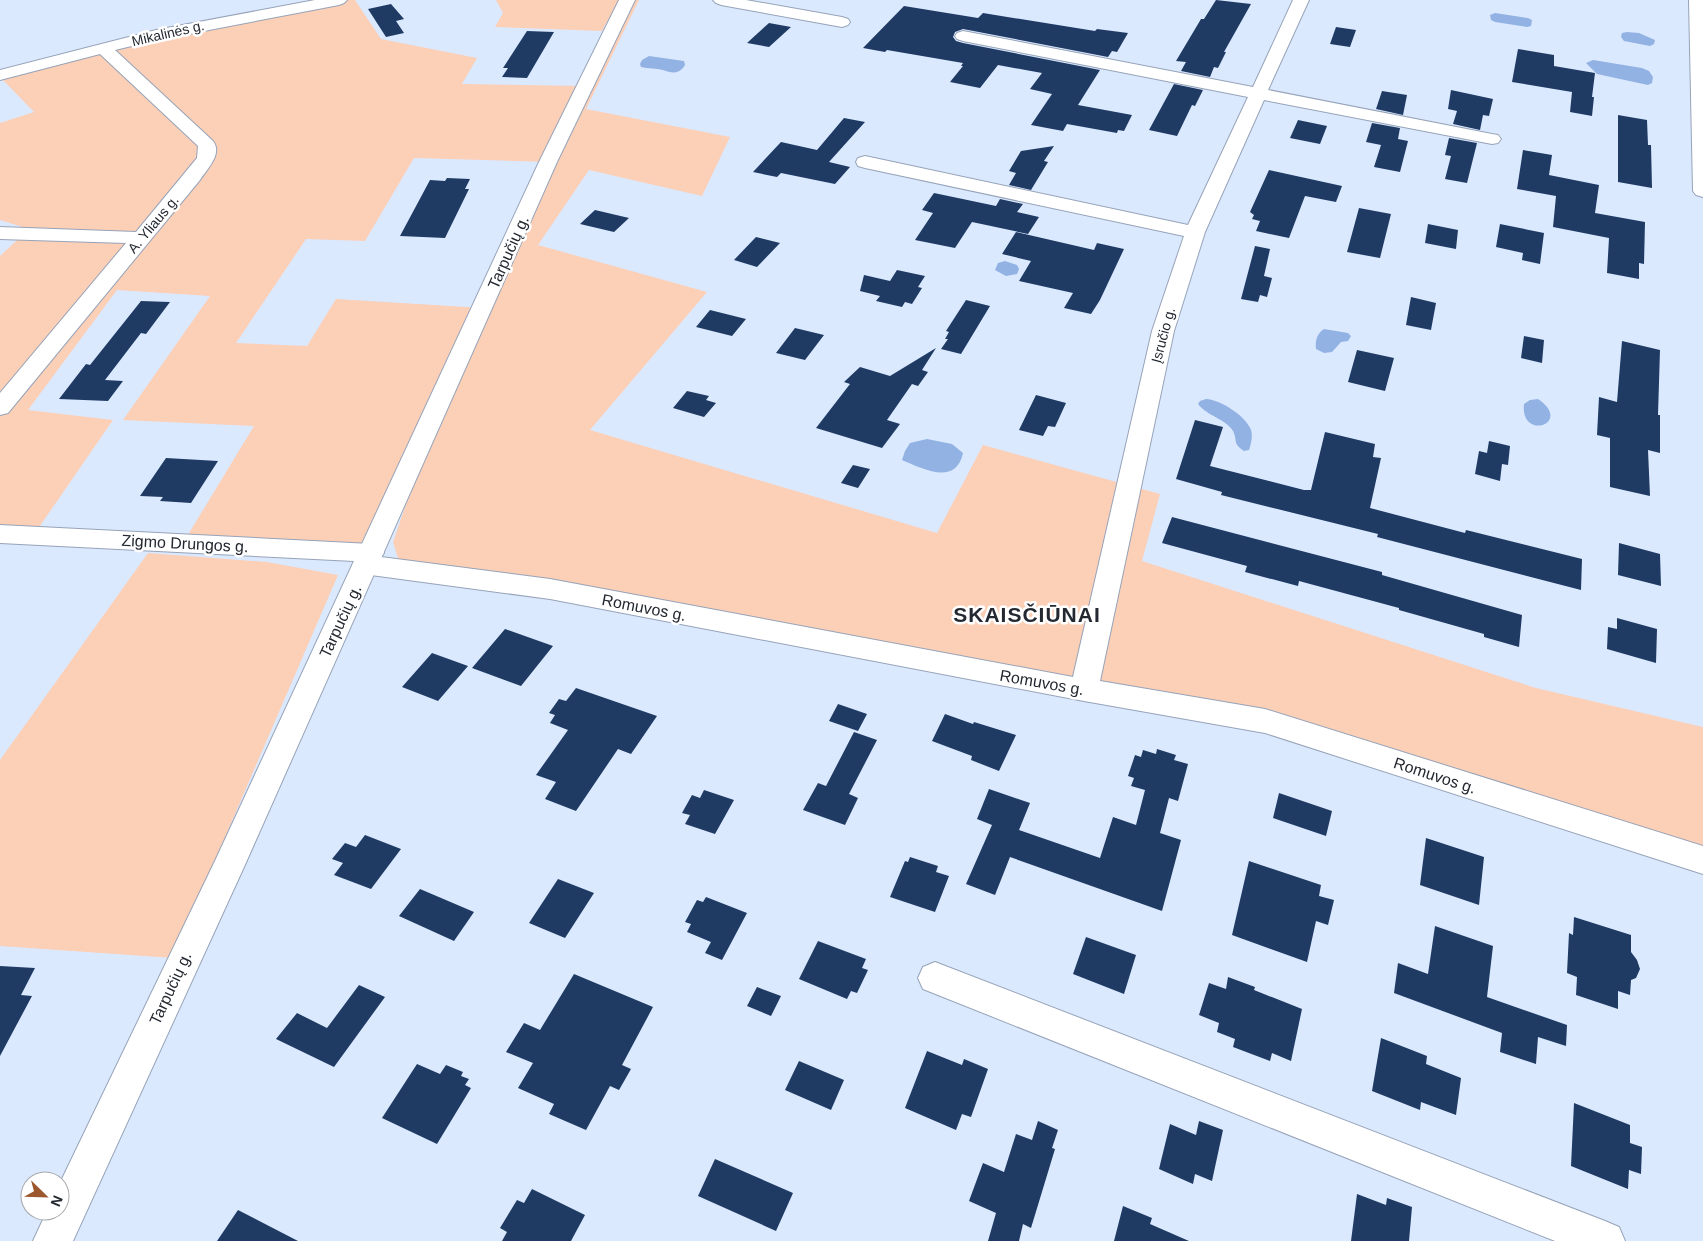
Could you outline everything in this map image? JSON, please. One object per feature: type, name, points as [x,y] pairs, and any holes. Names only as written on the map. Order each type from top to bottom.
[{"type":"street","name":"Mikalinės g.","points":[[0,76],[102,48],[210,23],[339,0]]},
{"type":"street","name":"Tarpučių g.","points":[[53,1241],[368,559],[548,162],[627,0]]},
{"type":"street","points":[[721,0],[842,22]]},
{"type":"street","name":"Įsručio g.","points":[[1084,690],[1163,331],[1195,232],[1301,0]]},
{"type":"street","points":[[1697,0],[1701,73],[1703,191]]},
{"type":"street","points":[[963,36],[1492,139]]},
{"type":"street","name":"A. Yliaus g.","points":[[0,408],[206,158],[206,145],[102,48]]},
{"type":"street","points":[[865,162],[1195,232]]},
{"type":"street","points":[[0,233],[141,238]]},
{"type":"street","name":"Zigmo Drungos g.","points":[[0,534],[368,559]]},
{"type":"street","name":"Romuvos g.","points":[[368,559],[401,568],[550,589],[1084,690],[1265,721],[1703,860]]},
{"type":"street","points":[[935,978],[1605,1241]]},
{"type":"shaded area","points":[[339,0],[355,0],[381,39],[477,58],[462,84],[584,86],[627,0],[639,0],[586,109],[730,137],[702,196],[589,170],[538,245],[707,292],[590,430],[937,533],[983,445],[1160,494],[1142,561],[1536,688],[1703,727],[1703,860],[1265,721],[401,568],[393,542],[443,397],[371,553],[183,543],[254,426],[123,420],[210,296],[117,290],[28,410],[113,420],[33,536],[0,533],[0,256],[29,229],[0,220],[0,123],[34,112],[0,77],[0,73]],"holes":[[[414,158],[548,162],[483,308],[336,299],[307,346],[236,343],[306,239],[365,241]]]},
{"type":"shaded area","points":[[496,0],[619,0],[602,31],[495,27],[503,13]]},
{"type":"shaded area","points":[[148,553],[267,562],[338,575],[173,958],[0,946],[0,760]]},
{"type":"water","points":[[1495,13],[1528,18],[1532,20],[1531,26],[1495,22],[1491,20],[1490,15]]},
{"type":"water","points":[[1622,33],[1639,33],[1655,40],[1654,44],[1650,46],[1624,41],[1621,37]]},
{"type":"water","points":[[649,56],[684,61],[685,65],[675,72],[641,67],[642,60]]},
{"type":"water","points":[[1593,60],[1642,68],[1649,71],[1653,77],[1652,83],[1648,85],[1597,74],[1586,63]]},
{"type":"water","points":[[1005,261],[1017,265],[1019,269],[1017,274],[1006,276],[995,270],[998,263]]},
{"type":"water","points":[[1324,329],[1348,333],[1351,336],[1348,341],[1341,342],[1332,352],[1324,353],[1316,349],[1316,340]]},
{"type":"water","points":[[1206,399],[1219,402],[1244,419],[1252,432],[1249,450],[1244,451],[1240,448],[1230,427],[1206,412],[1198,404]]},
{"type":"water","points":[[1538,399],[1548,408],[1550,415],[1548,421],[1543,425],[1530,423],[1525,416],[1524,404],[1530,400]]},
{"type":"water","points":[[927,439],[952,444],[963,453],[959,463],[953,469],[946,472],[938,472],[902,460],[910,443]]},
{"type":"building","points":[[1216,0],[1251,4],[1224,52],[1226,52],[1218,68],[1214,67],[1210,77],[1181,71],[1186,62],[1176,61],[1201,19],[1204,19]]},
{"type":"building","points":[[391,4],[404,19],[396,21],[404,33],[386,37],[368,9]]},
{"type":"building","points":[[904,6],[978,18],[983,13],[1095,31],[1097,29],[1128,33],[1117,52],[1112,51],[1108,57],[963,29],[955,32],[953,37],[956,41],[963,43],[1100,70],[1078,105],[1132,115],[1124,131],[1118,130],[1117,133],[1067,124],[1063,131],[1031,125],[1052,94],[1030,89],[1042,73],[998,65],[980,88],[950,82],[963,66],[961,66],[963,63],[887,50],[885,52],[863,48]]},
{"type":"building","points":[[769,23],[791,27],[769,47],[747,43]]},
{"type":"building","points":[[1336,27],[1356,30],[1350,47],[1330,44]]},
{"type":"building","points":[[527,31],[554,32],[527,78],[502,77],[508,68],[503,68]]},
{"type":"building","points":[[1518,49],[1554,55],[1554,66],[1595,73],[1592,116],[1570,112],[1572,92],[1512,82]]},
{"type":"building","points":[[1174,84],[1203,90],[1195,106],[1192,105],[1177,136],[1149,130]]},
{"type":"building","points":[[1451,90],[1493,99],[1489,116],[1483,115],[1480,130],[1453,124],[1457,111],[1448,109]]},
{"type":"building","points":[[1382,91],[1407,95],[1403,115],[1376,109]]},
{"type":"building","points":[[1618,115],[1647,120],[1648,145],[1651,145],[1652,188],[1618,182]]},
{"type":"building","points":[[844,118],[865,122],[829,162],[850,167],[835,184],[781,173],[777,177],[753,172],[781,142],[817,150]]},
{"type":"building","points":[[1298,120],[1327,126],[1320,144],[1290,138]]},
{"type":"building","points":[[1372,123],[1400,128],[1398,139],[1408,141],[1400,172],[1374,167],[1381,145],[1366,142]]},
{"type":"building","points":[[1449,138],[1477,143],[1467,183],[1445,179],[1451,156],[1445,155]]},
{"type":"building","points":[[1054,146],[1044,161],[1048,162],[1031,190],[1009,185],[1016,173],[1009,171],[1021,151]]},
{"type":"building","points":[[1523,150],[1552,155],[1549,175],[1599,185],[1595,213],[1645,222],[1644,264],[1639,263],[1639,279],[1607,273],[1609,238],[1553,227],[1556,196],[1517,189]]},
{"type":"building","points":[[1269,170],[1342,186],[1336,202],[1305,196],[1289,238],[1256,231],[1260,221],[1252,219],[1254,215],[1250,212]]},
{"type":"building","points":[[447,178],[470,179],[465,189],[469,189],[445,238],[400,236],[430,180],[445,181]]},
{"type":"building","points":[[934,193],[996,206],[1000,199],[1023,204],[1017,212],[1039,217],[1028,234],[972,222],[955,248],[915,240],[933,213],[922,210]]},
{"type":"building","points":[[1359,208],[1391,214],[1380,258],[1347,252]]},
{"type":"building","points":[[595,210],[629,218],[614,232],[580,224]]},
{"type":"building","points":[[1428,224],[1458,230],[1456,249],[1425,243]]},
{"type":"building","points":[[1500,224],[1544,233],[1540,264],[1522,260],[1523,253],[1496,247]]},
{"type":"building","points":[[1016,232],[1094,250],[1097,243],[1124,249],[1100,300],[1091,314],[1064,308],[1073,293],[1019,281],[1031,261],[1002,254]]},
{"type":"building","points":[[756,237],[780,243],[757,267],[734,260]]},
{"type":"building","points":[[1255,246],[1270,249],[1264,276],[1272,278],[1267,297],[1260,295],[1258,302],[1241,299]]},
{"type":"building","points":[[897,270],[925,276],[918,287],[922,288],[912,304],[905,302],[902,307],[876,301],[880,296],[860,291],[864,275],[890,281]]},
{"type":"building","points":[[1411,297],[1436,303],[1431,330],[1406,325]]},
{"type":"building","points":[[966,300],[990,306],[961,354],[941,349],[948,339],[945,339],[949,332],[946,331]]},
{"type":"building","points":[[141,301],[170,302],[146,334],[141,333],[105,380],[123,381],[108,401],[59,399],[86,364],[90,365]]},
{"type":"building","points":[[710,310],[746,319],[732,336],[696,327]]},
{"type":"building","points":[[795,328],[824,335],[805,360],[776,353]]},
{"type":"building","points":[[1524,336],[1544,340],[1542,363],[1521,358]]},
{"type":"building","points":[[1622,341],[1660,350],[1658,415],[1660,415],[1660,453],[1648,450],[1650,496],[1610,487],[1610,438],[1597,435],[1599,397],[1617,402]]},
{"type":"building","points":[[936,348],[922,370],[928,372],[918,386],[912,384],[887,420],[900,424],[882,448],[816,428],[850,384],[844,382],[860,367],[890,376]]},
{"type":"building","points":[[1357,350],[1394,358],[1385,391],[1348,382]]},
{"type":"building","points":[[687,391],[709,396],[706,400],[716,403],[704,417],[673,408]]},
{"type":"building","points":[[1036,395],[1066,403],[1055,427],[1048,426],[1043,436],[1019,430]]},
{"type":"building","points":[[1195,420],[1223,427],[1210,466],[1304,490],[1311,490],[1325,432],[1375,444],[1373,457],[1381,458],[1370,508],[1465,533],[1466,530],[1582,559],[1581,590],[1377,537],[1378,534],[1221,495],[1222,492],[1176,479]]},
{"type":"building","points":[[1489,441],[1510,446],[1508,465],[1502,464],[1500,481],[1475,474],[1479,451],[1487,453]]},
{"type":"building","points":[[166,458],[218,461],[191,503],[160,501],[163,497],[140,496]]},
{"type":"building","points":[[853,465],[870,469],[858,488],[841,483]]},
{"type":"building","points":[[1172,517],[1382,572],[1382,575],[1522,615],[1519,647],[1484,637],[1484,634],[1399,610],[1399,608],[1299,581],[1298,586],[1245,572],[1247,566],[1162,543]]},
{"type":"building","points":[[1619,543],[1660,554],[1661,586],[1618,575]]},
{"type":"building","points":[[1617,618],[1657,629],[1656,663],[1607,649],[1608,627],[1617,629]]},
{"type":"building","points":[[505,629],[553,646],[521,686],[472,668]]},
{"type":"building","points":[[432,653],[468,666],[438,701],[402,687]]},
{"type":"building","points":[[576,688],[657,716],[631,754],[618,749],[576,811],[545,799],[556,782],[536,775],[568,730],[550,723],[555,715],[549,713],[559,699],[566,701]]},
{"type":"building","points":[[838,704],[867,714],[858,731],[829,721]]},
{"type":"building","points":[[945,714],[973,724],[974,722],[1016,735],[999,771],[971,760],[972,756],[932,741]]},
{"type":"building","points":[[854,732],[877,740],[849,794],[858,798],[845,825],[803,810],[818,783],[826,786]]},
{"type":"building","points":[[1157,749],[1176,755],[1174,760],[1188,764],[1178,801],[1169,798],[1160,833],[1181,840],[1162,911],[1010,857],[995,895],[966,884],[992,825],[977,819],[989,789],[1030,803],[1019,830],[1100,858],[1113,817],[1136,825],[1145,790],[1131,786],[1134,778],[1128,776],[1135,755],[1141,757],[1143,750],[1156,754]]},
{"type":"building","points":[[704,790],[734,800],[715,834],[685,824],[690,815],[682,813],[692,795],[700,798]]},
{"type":"building","points":[[1279,793],[1332,811],[1326,836],[1273,818]]},
{"type":"building","points":[[365,835],[401,849],[371,889],[334,875],[343,863],[332,859],[345,843],[356,847]]},
{"type":"building","points":[[1426,838],[1484,857],[1479,905],[1420,885]]},
{"type":"building","points":[[910,857],[938,866],[936,872],[949,876],[935,912],[890,897],[905,861],[908,862]]},
{"type":"building","points":[[1249,861],[1321,885],[1319,896],[1334,900],[1328,925],[1316,921],[1307,962],[1232,935]]},
{"type":"building","points":[[558,879],[594,893],[565,938],[529,923]]},
{"type":"building","points":[[420,889],[474,912],[454,941],[399,916]]},
{"type":"building","points":[[706,897],[747,913],[722,960],[705,953],[711,942],[687,932],[691,924],[685,922],[697,900],[703,902]]},
{"type":"building","points":[[1574,917],[1631,935],[1631,952],[1637,960],[1640,969],[1636,978],[1631,980],[1630,995],[1618,991],[1618,1009],[1576,995],[1577,977],[1567,973],[1569,933],[1573,935]]},
{"type":"building","points":[[1435,926],[1493,946],[1487,997],[1567,1025],[1566,1046],[1538,1037],[1536,1064],[1500,1052],[1502,1033],[1394,993],[1398,963],[1428,974]]},
{"type":"building","points":[[1086,937],[1136,955],[1124,994],[1073,974]]},
{"type":"building","points":[[818,941],[866,959],[862,968],[868,970],[857,993],[851,991],[847,999],[799,979]]},
{"type":"building","points":[[0,966],[35,968],[21,995],[32,996],[0,1056]]},
{"type":"building","points":[[574,974],[653,1007],[622,1065],[631,1069],[619,1090],[610,1086],[586,1130],[549,1114],[554,1104],[518,1088],[533,1063],[506,1052],[524,1023],[540,1030]]},
{"type":"building","points":[[1228,977],[1255,987],[1254,990],[1302,1009],[1291,1061],[1272,1053],[1270,1061],[1233,1047],[1235,1039],[1217,1032],[1219,1023],[1199,1015],[1209,983],[1226,989]]},
{"type":"building","points":[[359,985],[385,997],[334,1067],[276,1039],[297,1013],[327,1028]]},
{"type":"building","points":[[757,987],[781,996],[771,1016],[747,1006]]},
{"type":"building","points":[[1381,1038],[1427,1056],[1426,1064],[1461,1078],[1456,1115],[1421,1102],[1420,1110],[1372,1091]]},
{"type":"building","points":[[927,1051],[962,1065],[964,1059],[988,1069],[971,1117],[962,1114],[956,1130],[905,1108]]},
{"type":"building","points":[[799,1061],[844,1080],[831,1110],[785,1090]]},
{"type":"building","points":[[417,1064],[440,1074],[446,1065],[463,1072],[461,1076],[469,1079],[465,1085],[471,1088],[437,1144],[382,1118]]},
{"type":"building","points":[[1574,1103],[1630,1125],[1630,1143],[1642,1147],[1641,1174],[1629,1170],[1628,1189],[1571,1166]]},
{"type":"building","points":[[1038,1121],[1058,1130],[1052,1148],[1055,1149],[1031,1228],[1023,1224],[1019,1241],[988,1241],[996,1213],[969,1201],[983,1163],[1004,1172],[1016,1134],[1032,1140]]},
{"type":"building","points":[[1199,1121],[1223,1130],[1212,1181],[1195,1174],[1193,1184],[1159,1169],[1170,1124],[1196,1135]]},
{"type":"building","points":[[715,1159],[793,1193],[776,1231],[698,1196]]},
{"type":"building","points":[[532,1189],[585,1215],[571,1241],[502,1241],[507,1232],[500,1228],[517,1200],[524,1203]]},
{"type":"building","points":[[1357,1194],[1386,1205],[1387,1198],[1412,1207],[1409,1241],[1351,1241]]},
{"type":"building","points":[[1123,1206],[1152,1218],[1150,1224],[1189,1241],[1114,1241]]},
{"type":"building","points":[[238,1210],[298,1241],[217,1241]]},
{"type":"district","name":"SKAISČIŪNAI","points":[[1027,615]]}]
